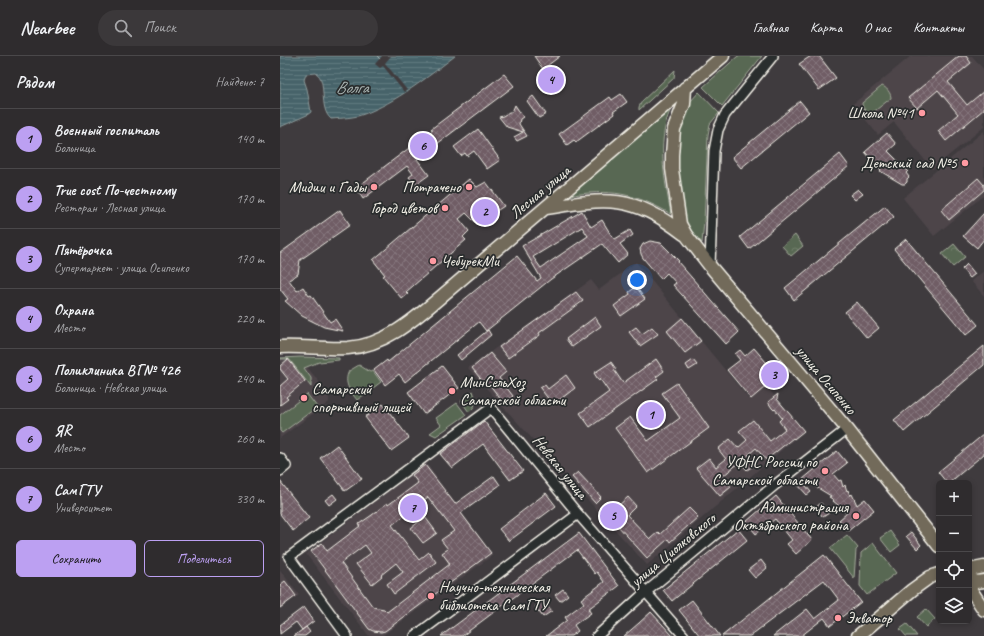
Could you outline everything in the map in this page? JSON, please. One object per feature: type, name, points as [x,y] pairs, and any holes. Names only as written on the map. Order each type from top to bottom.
[{"type":"main road","name":"Лесная улица","points":[[280,347],[348,348],[363,345],[391,335],[409,323],[723,56]]},
{"type":"main road","name":"улица Осипенко","points":[[685,88],[684,104],[674,129],[672,169],[680,224],[686,236]]},
{"type":"main road","name":"улица Осипенко","points":[[544,208],[578,202],[603,200],[623,202],[642,208],[668,221],[686,236],[847,429],[936,542]]},
{"type":"main road","points":[[972,569],[984,567]]},
{"type":"main road","points":[[858,636],[912,590],[930,577],[936,575]]},
{"type":"main road","points":[[972,580],[976,582],[984,582]]},
{"type":"main road","points":[[970,588],[984,610]]},
{"type":"street","points":[[710,266],[714,151],[718,130],[725,115],[773,56]]},
{"type":"street","name":"Невская улица","points":[[347,636],[289,557],[491,408],[578,514],[684,636]]},
{"type":"street","name":"улица Циолковского","points":[[597,636],[646,592],[775,484],[847,429]]},
{"type":"street","points":[[280,458],[286,466],[280,471]]},
{"type":"street","points":[[415,636],[578,514]]},
{"type":"shaded area","name":"Школа №41","points":[[911,56],[972,56],[984,70],[984,127],[932,169],[894,122],[878,135],[853,104]]},
{"type":"shaded area","name":"Детский сад №5","points":[[984,131],[984,197],[983,196],[934,236],[903,198]]},
{"type":"shaded area","points":[[636,262],[749,399],[766,386],[804,431],[647,565],[468,368],[591,280],[599,290]]},
{"type":"shaded area","points":[[984,271],[984,296],[971,281]]},
{"type":"shaded area","name":"Самарский спортивный лицей","points":[[299,357],[329,394],[329,402],[280,438],[280,358]]},
{"type":"shaded area","points":[[426,463],[493,555],[382,636],[369,636],[306,554]]},
{"type":"shaded area","points":[[280,570],[299,595],[280,609]]},
{"type":"green space","points":[[738,56],[762,56],[722,106],[703,87]]},
{"type":"green space","points":[[675,70],[674,78],[639,110],[642,101]]},
{"type":"green space","points":[[882,86],[888,90],[891,98],[871,114],[866,111],[862,103]]},
{"type":"green space","points":[[699,92],[719,113],[710,124],[708,135],[702,243],[688,227],[684,218],[679,189],[677,135],[689,103]]},
{"type":"green space","points":[[672,107],[665,124],[663,138],[664,171],[671,214],[645,201],[621,194],[597,192],[568,196]]},
{"type":"green space","points":[[795,235],[803,246],[791,256],[782,246]]},
{"type":"green space","points":[[954,244],[965,257],[953,267],[942,254]]},
{"type":"green space","points":[[300,357],[339,358],[339,360],[319,362],[304,368],[311,378],[311,387],[289,359],[280,359]]},
{"type":"green space","points":[[359,365],[370,372],[373,371],[381,382],[357,400],[348,387],[347,375],[349,371]]},
{"type":"green space","points":[[473,391],[476,403],[469,412],[461,401]]},
{"type":"green space","points":[[307,394],[317,407],[282,433],[280,431],[280,415]]},
{"type":"green space","points":[[457,403],[466,415],[436,436],[430,433],[441,425],[436,418]]},
{"type":"green space","points":[[890,531],[900,545],[891,552],[880,538]]},
{"type":"green space","points":[[847,535],[858,548],[856,550],[854,578],[830,548]]},
{"type":"green space","points":[[873,543],[896,573],[867,595],[860,586],[861,553]]},
{"type":"green space","points":[[926,609],[935,619],[926,627],[917,617]]},
{"type":"green space","points":[[907,624],[917,636],[906,636],[900,629]]},
{"type":"water","name":"Волга","points":[[280,56],[455,56],[388,103],[364,114],[348,118],[331,119],[325,108],[323,88],[320,77],[316,73],[306,74],[304,80],[311,112],[280,127]]},
{"type":"pier","points":[[382,56],[391,56],[385,63],[407,90],[404,92],[383,66],[380,68],[375,64]]},
{"type":"building","points":[[534,56],[560,56],[543,69]]},
{"type":"building","points":[[811,56],[819,56],[836,78],[819,90],[799,64]]},
{"type":"building","points":[[959,56],[966,56],[971,63],[948,82],[967,105],[984,91],[984,109],[946,141],[938,131],[958,114],[938,90],[917,108],[908,98]]},
{"type":"building","points":[[504,74],[514,86],[417,159],[429,175],[415,185],[409,177],[413,174],[407,166],[363,199],[356,188]]},
{"type":"building","points":[[621,94],[627,102],[613,112],[614,114],[576,142],[574,140],[567,145],[559,134],[610,97],[612,100]]},
{"type":"building","points":[[533,96],[546,114],[539,118],[527,101]]},
{"type":"building","points":[[800,101],[809,112],[741,168],[732,157]]},
{"type":"building","points":[[515,105],[523,117],[520,119],[519,124],[527,136],[517,141],[514,137],[523,132],[507,127],[499,117],[512,112]]},
{"type":"building","points":[[478,129],[500,160],[487,169],[474,151],[467,156],[465,153],[461,156],[454,147]]},
{"type":"building","points":[[887,133],[896,144],[888,151],[908,171],[906,173],[909,177],[905,184],[902,184],[880,171],[881,170],[865,152]]},
{"type":"building","points":[[840,154],[849,166],[749,249],[740,237]]},
{"type":"building","points":[[978,178],[984,185],[984,190],[949,220],[941,210]]},
{"type":"building","points":[[469,179],[477,187],[486,182],[504,206],[477,224],[466,213],[459,219],[469,231],[463,237],[466,240],[406,292],[408,294],[402,299],[383,276],[385,275],[373,260]]},
{"type":"building","points":[[858,189],[863,194],[855,200],[850,195]]},
{"type":"building","points":[[885,206],[894,217],[794,300],[785,288]]},
{"type":"building","points":[[340,210],[350,225],[300,260],[298,274],[289,280],[297,291],[303,287],[309,296],[311,295],[330,322],[335,319],[343,331],[324,327],[302,316],[285,301],[288,299],[280,289],[280,253]]},
{"type":"building","points":[[582,211],[591,227],[602,220],[615,239],[630,230],[633,235],[620,244],[628,254],[618,263],[602,244],[551,279],[486,331],[479,322],[405,382],[399,374],[385,385],[374,370],[387,360],[388,362],[517,256],[537,281],[541,278],[522,246]],"holes":[[[582,227],[588,236],[541,268],[533,257]]]},
{"type":"building","points":[[984,213],[984,239],[977,248],[963,236]]},
{"type":"building","points":[[906,239],[978,325],[966,335],[894,249]]},
{"type":"building","points":[[650,241],[661,243],[679,261],[678,262],[739,332],[726,344],[673,285],[676,283],[667,273],[661,279],[643,258],[640,249],[643,244]]},
{"type":"building","points":[[967,264],[975,274],[970,278],[962,269]]},
{"type":"building","points":[[636,287],[645,299],[621,316],[614,306],[630,294],[629,292]]},
{"type":"building","points":[[576,292],[583,301],[508,358],[499,347]]},
{"type":"building","points":[[857,302],[879,328],[867,338],[845,312]]},
{"type":"building","points":[[595,317],[601,326],[572,347],[566,339]]},
{"type":"building","points":[[682,318],[701,341],[685,353],[667,331]]},
{"type":"building","points":[[636,327],[642,334],[652,327],[658,334],[640,346],[629,332]]},
{"type":"building","points":[[488,330],[491,335],[461,360],[457,355]]},
{"type":"building","points":[[984,346],[984,365],[904,432],[894,420]]},
{"type":"building","points":[[754,348],[778,376],[751,399],[727,370],[740,360],[735,354],[740,350],[745,356]]},
{"type":"building","points":[[490,353],[506,372],[499,378],[513,396],[504,404],[490,385],[487,387],[472,368]]},
{"type":"building","points":[[288,359],[305,381],[286,397],[288,399],[280,405],[280,386],[288,379],[280,369],[280,366]]},
{"type":"building","points":[[656,359],[664,371],[656,377],[658,379],[590,427],[580,413],[609,392],[594,373],[611,362],[616,369],[614,370],[623,383]]},
{"type":"building","points":[[693,360],[697,365],[689,370],[686,365]]},
{"type":"building","points":[[442,366],[459,388],[424,414],[408,392]]},
{"type":"building","points":[[566,375],[575,388],[553,405],[540,388],[545,385],[548,389]]},
{"type":"building","points":[[677,383],[709,428],[648,473],[615,428],[630,417],[648,441],[680,418],[662,393]]},
{"type":"building","points":[[778,394],[777,399],[804,431],[766,460],[756,448],[748,455],[756,464],[747,470],[740,462],[723,476],[731,487],[720,496],[696,468],[709,458],[716,467],[726,459],[718,449],[730,439],[738,448],[747,440],[739,431],[753,420],[770,441],[785,429],[779,421],[782,418],[768,402]]},
{"type":"building","points":[[383,404],[409,438],[391,451],[365,417]]},
{"type":"building","points":[[484,421],[523,471],[510,480],[483,444],[452,468],[440,454]]},
{"type":"building","points":[[984,434],[984,454],[953,480],[945,480],[938,472]]},
{"type":"building","points":[[337,445],[362,479],[345,491],[320,458]]},
{"type":"building","points":[[837,451],[847,463],[833,474],[839,481],[841,480],[843,487],[845,485],[850,496],[852,494],[857,505],[865,499],[874,510],[848,531],[839,520],[847,513],[837,507],[838,505],[833,501],[834,500],[829,497],[831,496],[803,479]]},
{"type":"building","points":[[425,465],[455,504],[494,476],[500,485],[461,513],[491,553],[385,631],[373,631],[369,629],[311,551],[322,543],[327,551],[387,503],[388,505],[418,483],[412,475]],"holes":[[[428,497],[454,531],[441,540],[448,549],[442,553],[450,564],[387,612],[384,609],[373,607],[341,563],[365,545],[371,553],[356,564],[372,584],[396,563],[403,572],[387,584],[394,594],[436,562],[429,552],[419,560],[392,525]]]},
{"type":"building","points":[[578,472],[601,497],[595,503],[572,477]]},
{"type":"building","points":[[801,480],[811,492],[807,495],[797,484]]},
{"type":"building","points":[[280,481],[309,518],[293,531],[280,514]]},
{"type":"building","points":[[546,493],[556,506],[509,541],[499,529]]},
{"type":"building","points":[[333,494],[337,499],[329,505],[325,500]]},
{"type":"building","points":[[776,496],[812,540],[796,554],[787,544],[792,540],[775,519],[756,534],[746,522]]},
{"type":"building","points":[[628,497],[636,506],[627,515],[650,539],[658,532],[660,534],[689,508],[698,517],[670,542],[668,539],[647,558],[608,515]]},
{"type":"building","points":[[821,503],[829,513],[823,517],[815,508]]},
{"type":"building","points":[[425,517],[437,533],[423,543],[411,528]]},
{"type":"building","points":[[738,529],[747,540],[672,601],[663,590]]},
{"type":"building","points":[[911,532],[921,545],[917,549],[906,536]]},
{"type":"building","points":[[579,533],[619,586],[588,609],[591,613],[574,625],[578,631],[571,636],[546,636],[567,620],[565,617],[584,603],[581,599],[604,582],[597,572],[595,574],[577,550],[462,636],[441,636]]},
{"type":"building","points":[[824,555],[861,602],[830,626],[824,618],[801,636],[773,636],[807,609],[815,619],[839,600],[824,580],[750,636],[722,636]]},
{"type":"building","points":[[761,560],[767,568],[755,578],[748,570]]},
{"type":"building","points":[[285,581],[296,596],[280,608],[280,585]]},
{"type":"building","points":[[563,589],[568,595],[560,601],[555,595]]},
{"type":"building","points":[[543,600],[552,611],[543,617],[535,607]]},
{"type":"building","points":[[692,600],[720,636],[700,636],[679,610]]},
{"type":"building","points":[[304,607],[314,621],[302,630],[296,622],[280,634],[280,625]]},
{"type":"building","points":[[651,612],[673,636],[624,636],[639,623]]},
{"type":"building","points":[[306,627],[310,632],[305,636],[294,636]]},
{"type":"ferry route","points":[[377,56],[380,59]]},
{"type":"place","name":"Охрана","points":[[551,80]]},
{"type":"place","name":"Школа №41","points":[[922,113]]},
{"type":"place","name":"ЯR","points":[[423,146]]},
{"type":"place","name":"Детский сад №5","points":[[965,163]]},
{"type":"place","name":"Мидии и Гады","points":[[374,187]]},
{"type":"place","name":"Потрачено","points":[[469,187]]},
{"type":"place","name":"Город цветов","points":[[445,208]]},
{"type":"place","name":"True cost По-честному","points":[[485,212]]},
{"type":"place","name":"ЧебурекМи","points":[[433,261]]},
{"type":"place","name":"Пятёрочка","points":[[774,375]]},
{"type":"place","name":"МинСельХоз Самарской области","points":[[452,391]]},
{"type":"place","name":"Самарский спортивный лицей","points":[[304,398]]},
{"type":"place","name":"Военный госпиталь","points":[[651,415]]},
{"type":"place","name":"УФНС России по Самарской области","points":[[825,471]]},
{"type":"place","name":"СамГТУ","points":[[413,508]]},
{"type":"place","name":"Поликлиника ВГ№ 426","points":[[613,516]]},
{"type":"place","name":"Администрация Октябрьского района","points":[[856,516]]},
{"type":"place","name":"Научно-техническая библиотека СамГТУ","points":[[431,596]]},
{"type":"place","name":"Экватор","points":[[838,618]]}]
